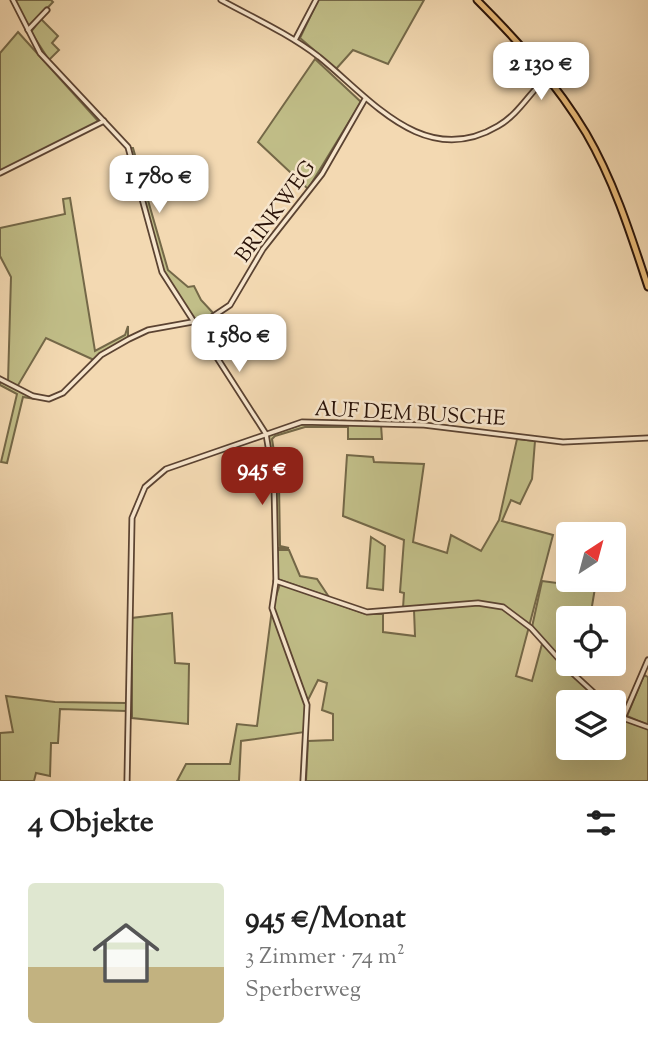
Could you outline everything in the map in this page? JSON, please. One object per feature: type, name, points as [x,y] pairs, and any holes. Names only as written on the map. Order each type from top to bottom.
[{"type":"main road","points":[[477,0],[547,77],[587,134],[601,162],[648,287]]},
{"type":"street","points":[[13,0],[40,53],[128,147],[162,272],[259,428],[266,434],[274,482],[276,581],[272,608],[307,705],[303,781]]},
{"type":"street","points":[[221,0],[295,40],[365,99],[411,130],[429,137],[460,139],[498,126],[547,77]]},
{"type":"street","points":[[295,40],[316,0]]},
{"type":"street","points":[[28,30],[47,10]]},
{"type":"street","name":"BRINKWEG","points":[[0,379],[33,396],[49,399],[63,393],[101,355],[129,339],[148,330],[209,319],[230,305],[263,249],[322,174],[365,99]]},
{"type":"street","points":[[0,173],[104,121]]},
{"type":"street","name":"AUF DEM BUSCHE","points":[[127,781],[131,530],[135,506],[145,487],[166,469],[302,422],[424,425],[563,443],[648,438]]},
{"type":"street","points":[[259,428],[259,436]]},
{"type":"street","points":[[276,581],[367,612],[478,603],[503,607],[531,628],[591,690]]},
{"type":"street","points":[[626,711],[648,660]]},
{"type":"street","points":[[626,719],[648,727]]},
{"type":"shaded area","points":[[14,0],[51,0],[53,2],[29,28]]},
{"type":"shaded area","points":[[318,0],[424,0],[388,64],[353,50],[336,69],[300,38]]},
{"type":"shaded area","points":[[41,19],[58,36],[52,43],[59,50],[49,60],[31,32]]},
{"type":"shaded area","points":[[18,32],[99,122],[0,172],[0,53]]},
{"type":"shaded area","points":[[315,59],[361,102],[308,189],[258,142]]},
{"type":"shaded area","points":[[129,148],[133,148],[168,270],[188,287],[194,286],[201,300],[214,314],[195,322],[162,271]]},
{"type":"shaded area","points":[[70,198],[95,351],[125,335],[128,326],[128,338],[94,360],[46,338],[17,387],[8,382],[11,277],[0,256],[0,228],[65,214],[63,199]]},
{"type":"shaded area","points":[[0,381],[35,399],[23,397],[7,463],[1,462],[17,394],[0,385]]},
{"type":"shaded area","points":[[303,424],[381,425],[382,439],[348,439],[348,427],[305,427],[272,439],[279,483],[280,546],[289,548],[277,548],[275,483],[267,436]]},
{"type":"shaded area","points":[[517,439],[535,441],[532,479],[520,504],[511,500],[502,521],[553,535],[516,676],[532,681],[542,644],[556,658],[556,676],[574,676],[588,690],[556,690],[556,760],[626,760],[626,721],[648,729],[648,781],[306,781],[308,741],[333,740],[333,714],[322,710],[327,683],[318,680],[305,706],[305,732],[241,741],[239,781],[177,781],[186,764],[230,764],[237,724],[257,726],[272,609],[280,584],[366,614],[383,614],[383,632],[415,636],[414,610],[441,607],[403,608],[404,593],[400,592],[404,540],[343,516],[347,455],[373,457],[374,462],[424,464],[413,542],[447,553],[451,535],[481,551],[499,520]]},
{"type":"shaded area","points":[[371,537],[385,546],[383,590],[367,588]]},
{"type":"shaded area","points":[[277,550],[289,550],[300,576],[317,579],[329,597],[277,579]]},
{"type":"shaded area","points":[[542,581],[556,583],[556,592],[594,592],[592,606],[556,606],[556,654],[532,627]]},
{"type":"shaded area","points":[[172,613],[175,663],[189,664],[188,724],[132,718],[132,618]]},
{"type":"shaded area","points":[[644,675],[648,677],[648,725],[627,716]]},
{"type":"shaded area","points":[[6,696],[55,702],[126,703],[126,711],[60,709],[58,743],[51,743],[50,776],[36,773],[34,781],[0,781],[0,733],[13,732]]}]
